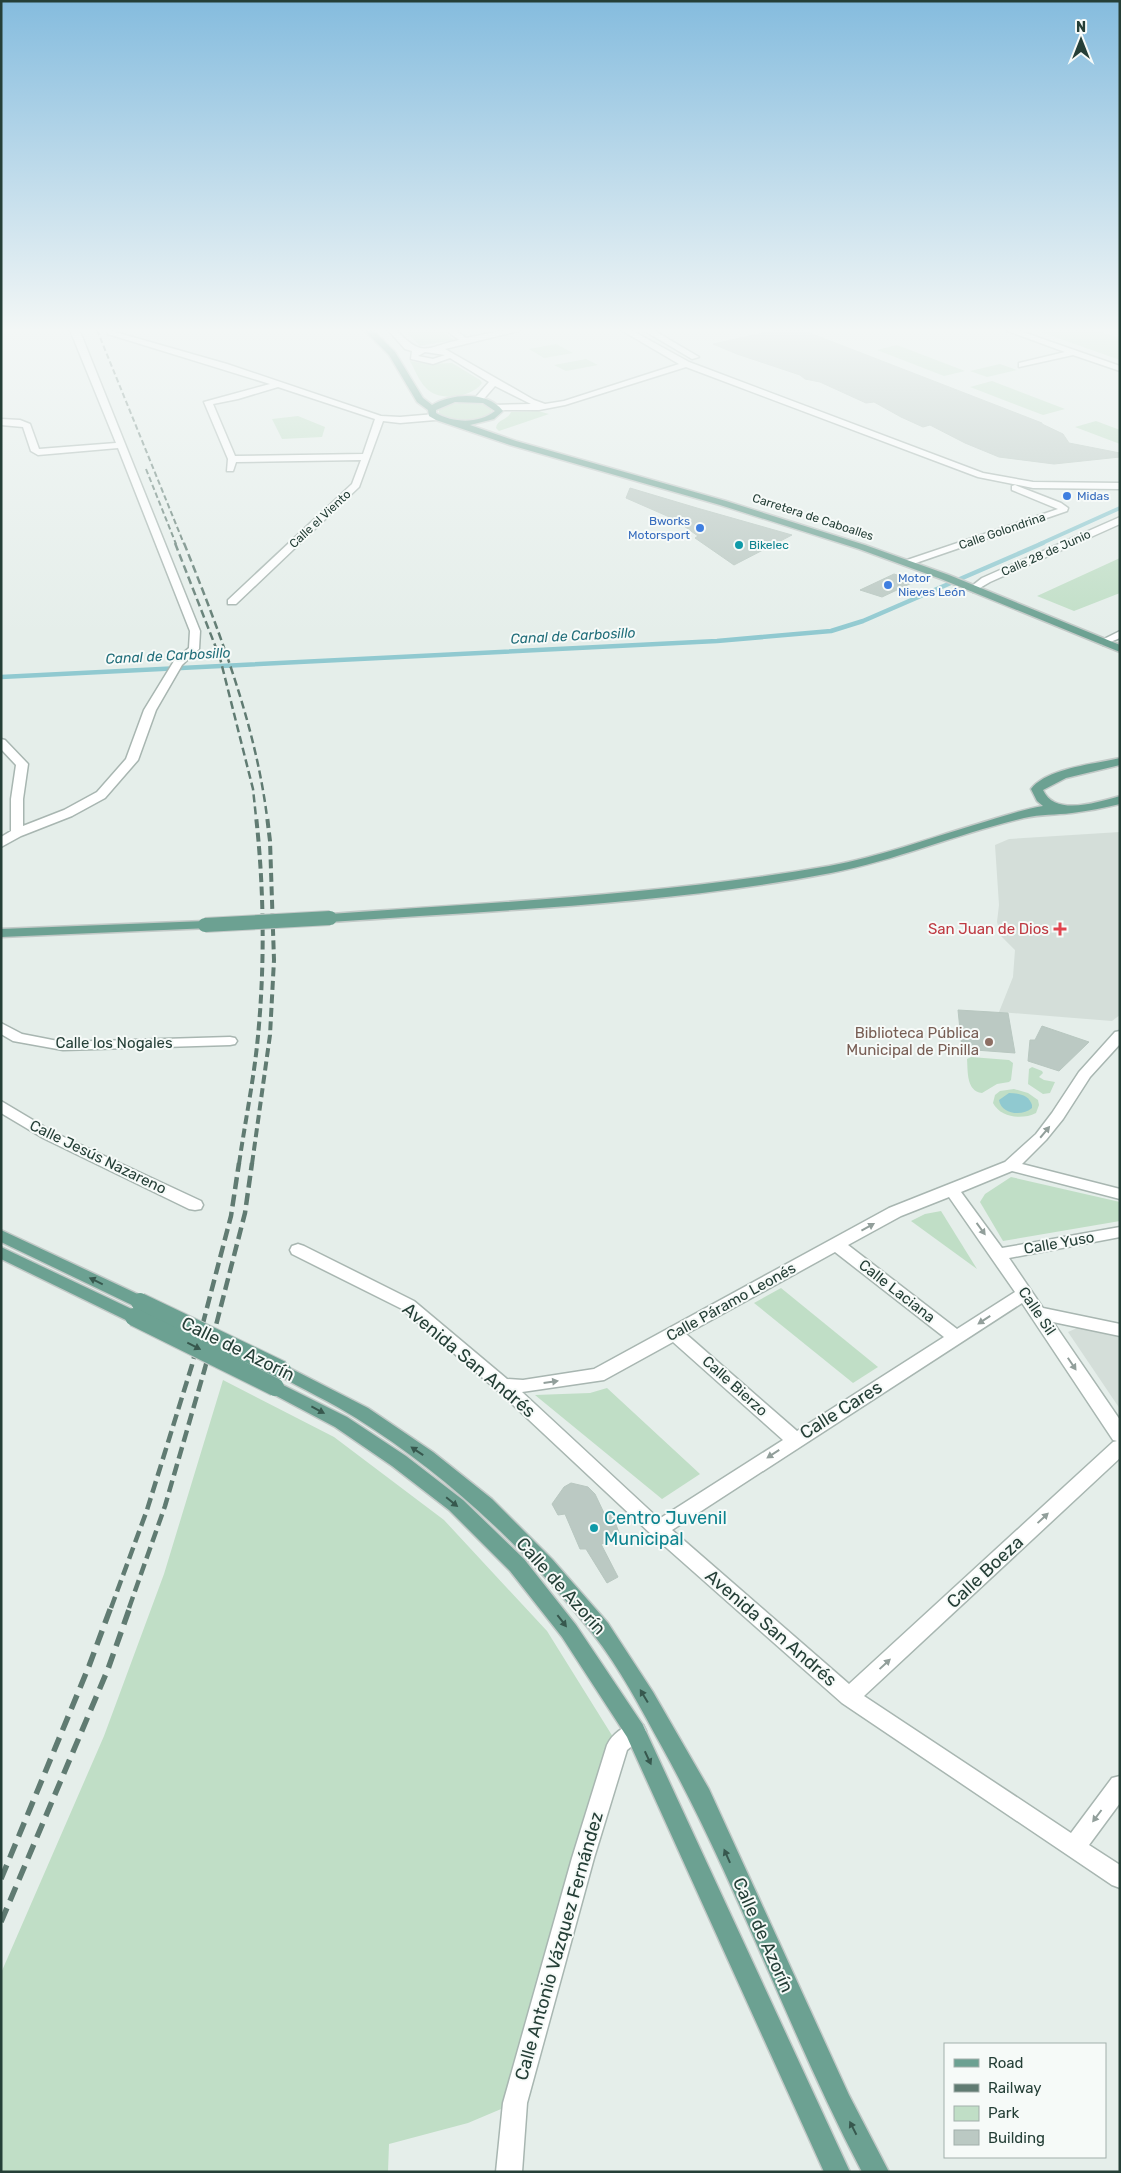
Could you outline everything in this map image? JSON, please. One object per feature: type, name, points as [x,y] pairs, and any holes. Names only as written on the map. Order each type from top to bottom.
[{"type":"main road","name":"Carretera de Caboalles","points":[[479,431],[798,525],[907,563],[1120,649]]},
{"type":"main road","points":[[487,431],[489,435]]},
{"type":"main road","points":[[1019,815],[1036,800],[1037,789],[1043,781],[1120,761]]},
{"type":"main road","points":[[1038,794],[1046,802],[1073,809]]},
{"type":"main road","points":[[3,933],[330,918],[644,895],[748,883],[832,869],[902,851],[1019,815],[1042,810],[1091,808],[1117,802]]},
{"type":"main road","name":"Calle de Azorín","points":[[1,1235],[137,1309],[279,1379],[362,1413],[426,1457],[485,1504],[544,1565],[602,1630],[646,1698],[701,1796],[840,2104],[876,2172]]},
{"type":"main road","name":"Calle de Azorín","points":[[1,1252],[137,1309]]},
{"type":"main road","name":"Calle de Azorín","points":[[279,1379],[400,1461],[456,1505],[517,1565],[569,1631],[635,1731],[838,2172]]},
{"type":"street","points":[[30,431],[35,451],[38,452],[122,445]]},
{"type":"street","points":[[1,843],[16,833],[68,814],[102,795],[132,760],[150,710],[176,668],[194,648],[195,631],[117,431]]},
{"type":"street","points":[[220,431],[232,459],[230,469]]},
{"type":"street","name":"Calle el Viento","points":[[232,602],[356,485],[375,431]]},
{"type":"street","name":"Calle Golondrina","points":[[865,431],[981,475],[1033,489],[1063,508],[1062,511],[907,563]]},
{"type":"street","points":[[887,431],[981,467],[1018,476],[1042,480],[1092,481],[1120,478]]},
{"type":"street","points":[[232,459],[366,457]]},
{"type":"street","points":[[1033,489],[1120,486]]},
{"type":"street","name":"Calle 28 de Junio","points":[[968,587],[1120,520]]},
{"type":"street","points":[[1103,642],[1120,634]]},
{"type":"street","points":[[1,742],[22,764],[17,799],[16,833]]},
{"type":"street","name":"Calle los Nogales","points":[[1,1027],[18,1038],[63,1046],[230,1041]]},
{"type":"street","points":[[1011,1166],[1041,1137],[1058,1116],[1084,1075],[1120,1035]]},
{"type":"street","name":"Calle Jesús Nazareno","points":[[1,1106],[48,1135],[195,1205]]},
{"type":"street","points":[[1011,1166],[1120,1194]]},
{"type":"street","name":"Calle Páramo Leonés","points":[[503,1385],[523,1386],[598,1375],[896,1212],[1011,1166]]},
{"type":"street","name":"Calle Sil","points":[[952,1190],[1025,1293],[1120,1435]]},
{"type":"street","name":"Calle Yuso","points":[[998,1254],[1120,1232]]},
{"type":"street","name":"Calle Laciana","points":[[837,1245],[956,1337]]},
{"type":"street","name":"Avenida San Andrés","points":[[298,1250],[408,1305],[503,1385],[658,1529],[849,1697],[1120,1878]]},
{"type":"street","name":"Calle Cares","points":[[658,1529],[1025,1293]]},
{"type":"street","points":[[1038,1313],[1120,1330]]},
{"type":"street","name":"Calle Bierzo","points":[[674,1333],[794,1440]]},
{"type":"street","name":"Calle Boeza","points":[[849,1697],[1120,1447]]},
{"type":"street","name":"Calle Antonio Vázquez Fernández","points":[[509,2172],[515,2103],[582,1858],[618,1745],[635,1731]]},
{"type":"street","points":[[1074,1847],[1120,1785]]},
{"type":"shaded area","name":"San Juan de Dios","points":[[1120,832],[1120,1015],[1112,1021],[999,1012],[1013,977],[1015,950],[1001,936],[997,922],[999,905],[995,845],[1009,839]]},
{"type":"shaded area","points":[[1077,1328],[1120,1337],[1120,1409],[1068,1332]]},
{"type":"green space","points":[[278,431],[324,431],[322,437],[282,439]]},
{"type":"green space","points":[[1087,431],[1120,431],[1120,444]]},
{"type":"green space","points":[[1120,558],[1120,593],[1074,611],[1037,596]]},
{"type":"green space","points":[[971,1057],[1009,1060],[1013,1063],[1011,1080],[997,1084],[982,1093],[973,1089],[968,1075],[967,1059]]},
{"type":"green space","points":[[1032,1067],[1042,1071],[1043,1073],[1039,1077],[1055,1082],[1050,1093],[1043,1094],[1028,1084],[1029,1069]]},
{"type":"green space","points":[[1014,1089],[1028,1093],[1038,1100],[1039,1105],[1036,1113],[1018,1117],[1006,1115],[997,1108],[993,1103],[995,1095],[1000,1091]]},
{"type":"green space","points":[[1011,1177],[1120,1202],[1120,1221],[1003,1241],[980,1202],[985,1194]]},
{"type":"green space","points":[[941,1211],[977,1269],[911,1221],[925,1214]]},
{"type":"green space","points":[[781,1288],[878,1367],[853,1383],[754,1303]]},
{"type":"green space","points":[[223,1380],[334,1437],[444,1520],[547,1631],[618,1745],[515,2103],[468,2123],[389,2144],[388,2172],[1,2172],[1,1973],[104,1736],[164,1574]]},
{"type":"green space","points":[[607,1388],[700,1474],[662,1499],[535,1395],[590,1393]]},
{"type":"water","points":[[1009,1093],[1020,1094],[1026,1097],[1031,1102],[1032,1108],[1023,1113],[1008,1111],[1001,1105],[999,1100]]},
{"type":"building","points":[[942,431],[1058,431],[1063,434],[1069,443],[1120,453],[1120,457],[1054,464],[999,457]]},
{"type":"building","points":[[630,488],[792,535],[734,565],[695,538],[698,536],[674,519],[626,498]]},
{"type":"building","name":"Motor Nieves León","points":[[894,574],[916,581],[882,597],[860,590]]},
{"type":"building","points":[[958,1010],[1008,1013],[1015,1053],[962,1049]]},
{"type":"building","points":[[1042,1026],[1089,1042],[1059,1071],[1028,1061],[1030,1040],[1035,1040]]},
{"type":"building","name":"Centro Juvenil Municipal","points":[[571,1483],[588,1487],[595,1494],[604,1513],[611,1512],[622,1540],[601,1544],[618,1577],[607,1583],[586,1549],[580,1549],[565,1514],[558,1515],[552,1504],[564,1487]]},
{"type":"waterway","name":"Canal de Carbosillo","points":[[1040,544],[1120,508]]},
{"type":"waterway","name":"Canal de Carbosillo","points":[[1,677],[717,641],[831,631],[863,621],[1043,543]]},
{"type":"railway","points":[[138,431],[184,544]]},
{"type":"railway","points":[[146,469],[176,544]]},
{"type":"railway","points":[[175,543],[220,658],[253,789],[256,817]]},
{"type":"railway","points":[[184,543],[222,643],[245,712],[254,746],[267,817]]},
{"type":"railway","points":[[239,1164],[252,1084],[262,981],[261,870],[256,816]]},
{"type":"railway","points":[[252,1164],[270,1035],[274,960],[270,841],[267,816]]},
{"type":"railway","points":[[111,1608],[147,1510],[192,1365],[231,1216],[239,1163]]},
{"type":"railway","points":[[129,1608],[165,1506],[205,1368],[245,1213],[252,1163]]},
{"type":"railway","points":[[1,1879],[89,1666],[111,1607]]},
{"type":"railway","points":[[1,1922],[108,1669],[130,1607]]},
{"type":"place","name":"Midas","points":[[1067,496]]},
{"type":"place","name":"Bworks Motorsport","points":[[700,528]]},
{"type":"place","name":"Bikelec","points":[[739,545]]},
{"type":"place","name":"Motor Nieves León","points":[[888,585]]},
{"type":"place","name":"San Juan de Dios","points":[[1060,929]]},
{"type":"place","name":"Biblioteca Pública Municipal de Pinilla","points":[[989,1042]]},
{"type":"place","name":"Centro Juvenil Municipal","points":[[594,1528]]}]
